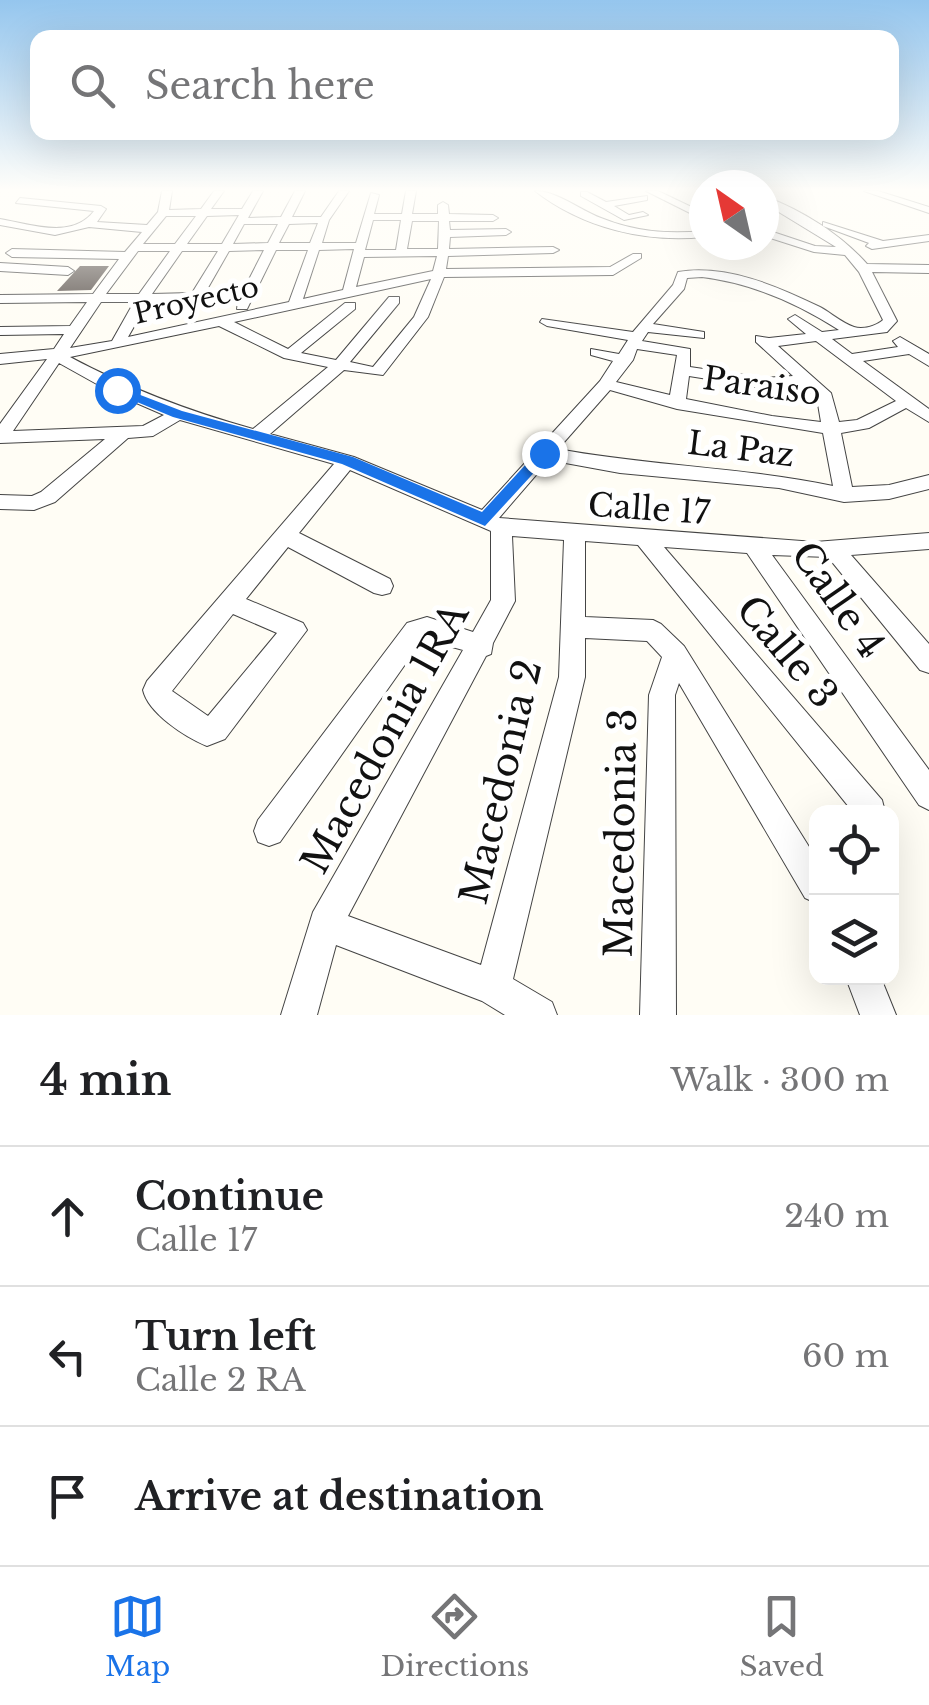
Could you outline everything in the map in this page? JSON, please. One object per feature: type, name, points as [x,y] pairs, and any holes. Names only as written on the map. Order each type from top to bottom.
[{"type":"street","points":[[143,238],[94,299],[58,356],[8,414],[0,437],[152,430],[178,414]]},
{"type":"street","points":[[117,344],[143,298],[188,238]]},
{"type":"street","points":[[180,330],[195,297],[232,238]]},
{"type":"street","points":[[237,317],[275,238]]},
{"type":"street","points":[[295,303],[317,238]]},
{"type":"street","points":[[289,355],[349,298],[361,238]]},
{"type":"street","points":[[401,253],[403,238]]},
{"type":"street","points":[[220,321],[289,355],[338,367],[378,371],[426,316],[440,273],[444,238]]},
{"type":"street","points":[[783,238],[814,249],[886,246],[927,238]]},
{"type":"street","points":[[828,238],[844,247],[865,272],[878,306],[890,321],[882,329]]},
{"type":"street","points":[[865,238],[886,246]]},
{"type":"street","points":[[12,253],[83,255],[183,247],[314,247],[401,253],[554,250]]},
{"type":"street","points":[[509,252],[512,271]]},
{"type":"street","points":[[42,299],[83,255]]},
{"type":"street","name":"Proyecto","points":[[0,359],[58,356],[295,303],[349,298],[440,273],[613,271],[637,256]]},
{"type":"street","points":[[0,267],[68,271]]},
{"type":"street","points":[[865,272],[929,269]]},
{"type":"street","points":[[354,273],[407,270]]},
{"type":"street","points":[[865,272],[929,284]]},
{"type":"street","points":[[493,523],[544,453],[626,360],[679,286],[680,278],[693,274],[780,293],[852,332]]},
{"type":"street","points":[[0,299],[246,297]]},
{"type":"street","points":[[257,435],[338,367],[394,300]]},
{"type":"street","points":[[795,318],[929,417]]},
{"type":"street","points":[[548,322],[640,336],[698,336]]},
{"type":"street","points":[[844,495],[825,396],[763,341],[882,329],[923,356]]},
{"type":"street","points":[[0,331],[72,330]]},
{"type":"street","points":[[640,336],[684,351],[677,404]]},
{"type":"street","points":[[596,352],[626,360]]},
{"type":"street","name":"Calle 17","points":[[58,356],[117,390],[178,414],[348,461],[493,523],[646,541],[754,547],[834,550],[929,541]]},
{"type":"street","points":[[848,360],[923,356]]},
{"type":"street","points":[[682,370],[764,382],[807,379]]},
{"type":"street","name":"Paraiso","points":[[606,384],[677,404],[829,427],[855,427],[906,402]]},
{"type":"street","points":[[0,502],[34,503],[48,496],[121,434]]},
{"type":"street","name":"La Paz","points":[[544,453],[620,467],[779,481],[844,495],[888,492],[929,482]]},
{"type":"street","points":[[228,602],[296,630],[216,729],[207,732],[156,694],[228,602],[348,461]]},
{"type":"street","name":"Macedonia 1RA","points":[[299,1015],[325,924],[482,646],[503,601],[493,523]]},
{"type":"street","name":"Macedonia 2","points":[[493,987],[572,677],[575,534]]},
{"type":"street","points":[[284,536],[382,586]]},
{"type":"street","name":"Calle 3","points":[[646,541],[866,805]]},
{"type":"street","name":"Calle 4","points":[[754,547],[929,795]]},
{"type":"street","points":[[834,550],[929,662]]},
{"type":"street","points":[[269,831],[415,630],[427,627],[482,646]]},
{"type":"street","points":[[574,627],[653,631],[675,654],[809,876]]},
{"type":"street","name":"Macedonia 3","points":[[658,1015],[662,695],[675,654]]},
{"type":"street","points":[[325,924],[493,987],[539,1015]]},
{"type":"street","points":[[867,985],[878,1015]]},
{"type":"building","points":[[80,266],[109,266],[91,290],[57,291]]},
{"type":"route","points":[[117,390],[178,414],[348,461],[485,520],[544,453]]}]
